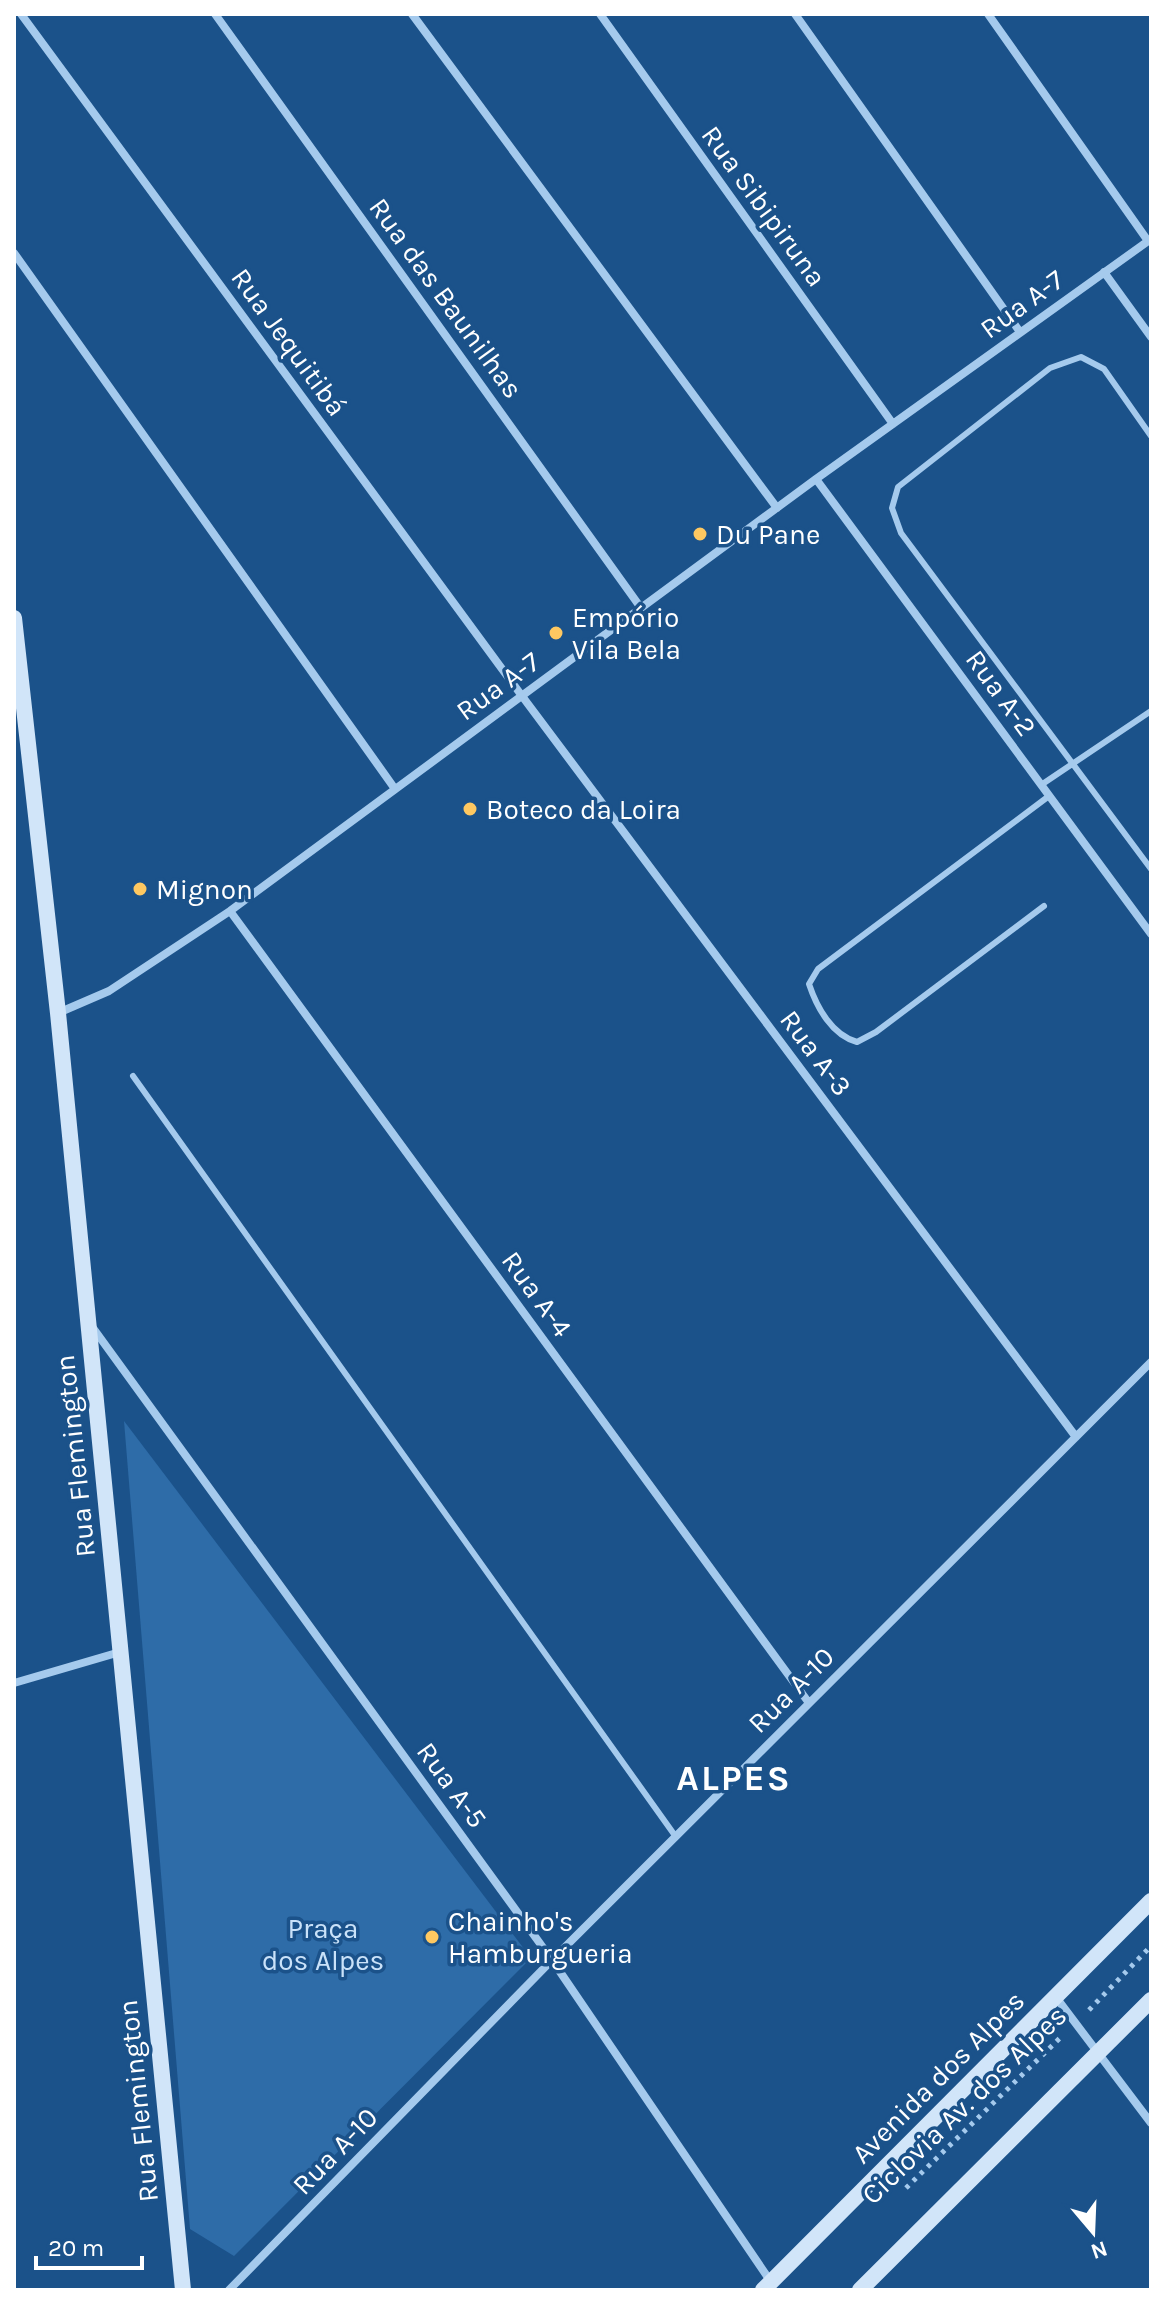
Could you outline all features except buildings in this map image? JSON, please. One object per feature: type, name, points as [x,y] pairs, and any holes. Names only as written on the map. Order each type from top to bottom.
[{"type":"street","name":"Rua Jequitibá","points":[[21,14],[522,696]]},
{"type":"street","name":"Rua das Baunilhas","points":[[215,14],[641,608]]},
{"type":"street","points":[[412,14],[777,508]]},
{"type":"street","name":"Rua Sibipiruna","points":[[600,14],[893,424]]},
{"type":"street","points":[[795,14],[1020,332]]},
{"type":"street","points":[[988,14],[1150,240]]},
{"type":"street","name":"Rua A-7","points":[[58,1013],[109,991],[230,911],[816,479],[1150,240]]},
{"type":"street","points":[[14,253],[395,789]]},
{"type":"street","points":[[1104,272],[1151,337]]},
{"type":"street","name":"Rua A-2","points":[[816,479],[1151,934]]},
{"type":"street","name":"Rua Flemington","points":[[14,618],[17,672],[58,1013],[183,2290]]},
{"type":"street","name":"Rua A-3","points":[[522,696],[1076,1437]]},
{"type":"street","name":"Rua A-4","points":[[230,911],[809,1703]]},
{"type":"street","name":"Rua A-5","points":[[88,1321],[552,1960],[767,2286]]},
{"type":"street","name":"Rua A-10","points":[[229,2290],[552,1960],[1151,1362]]},
{"type":"street","points":[[14,1683],[120,1652]]},
{"type":"street","name":"Avenida dos Alpes","points":[[767,2286],[1151,1901]]},
{"type":"street","points":[[1055,1996],[1078,2022],[1151,2123]]},
{"type":"street","points":[[860,2290],[1151,2000]]},
{"type":"lane","points":[[1151,436],[1104,369],[1081,357],[1050,368],[898,487],[892,508],[901,533],[1151,869]]},
{"type":"lane","points":[[1041,785],[1151,711]]},
{"type":"lane","points":[[1044,906],[876,1032],[857,1042],[842,1038],[815,1002],[809,984],[818,969],[1049,796]]},
{"type":"lane","points":[[133,1076],[676,1837]]},
{"type":"path","name":"Ciclovia Av. dos Alpes","points":[[904,2190],[1078,2022],[1151,1946]]},
{"type":"green space","name":"Praça dos Alpes","points":[[124,1421],[531,1958],[234,2256],[190,2229]]},
{"type":"place","name":"Du Pane","points":[[700,534]]},
{"type":"place","name":"Empório Vila Bela","points":[[556,633]]},
{"type":"place","name":"Boteco da Loira","points":[[470,809]]},
{"type":"place","name":"Mignon","points":[[140,889]]},
{"type":"place","name":"Chainho's Hamburgueria","points":[[432,1937]]},
{"type":"district","name":"ALPES","points":[[734,1778]]}]
